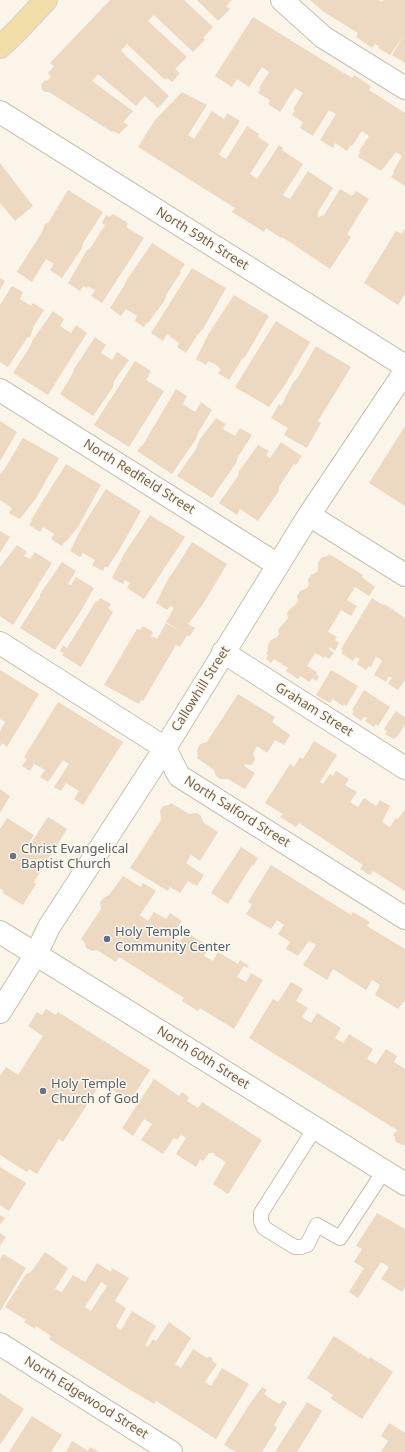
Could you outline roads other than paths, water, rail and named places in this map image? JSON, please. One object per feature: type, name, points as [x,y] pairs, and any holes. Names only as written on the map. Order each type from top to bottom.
[{"type":"main road","points":[[0,47],[46,0]]},
{"type":"street","points":[[282,0],[323,37],[405,88]]},
{"type":"street","name":"North 59th Street","points":[[0,112],[405,367]]},
{"type":"street","name":"Callowhill Street","points":[[0,1012],[36,954],[49,927],[165,748],[278,564],[400,379],[405,367]]},
{"type":"street","name":"North Redfield Street","points":[[0,390],[278,564]]},
{"type":"street","points":[[310,515],[405,575]]},
{"type":"street","points":[[0,643],[165,748]]},
{"type":"street","name":"Graham Street","points":[[223,652],[405,768]]},
{"type":"street","name":"North Salford Street","points":[[165,748],[179,776],[405,918]]},
{"type":"street","name":"North 60th Street","points":[[0,932],[405,1184]]},
{"type":"street","name":"North Edgewood Street","points":[[0,1344],[171,1452]]},
{"type":"lane","points":[[315,1128],[261,1213],[261,1221],[264,1228],[296,1247],[307,1245],[318,1225],[340,1238],[384,1171]]},
{"type":"place","name":"Christ Evangelical Baptist Church","points":[[13,856]]},
{"type":"place","name":"Holy Temple Community Center","points":[[107,939]]},
{"type":"place","name":"Holy Temple Church of God","points":[[43,1091]]}]
